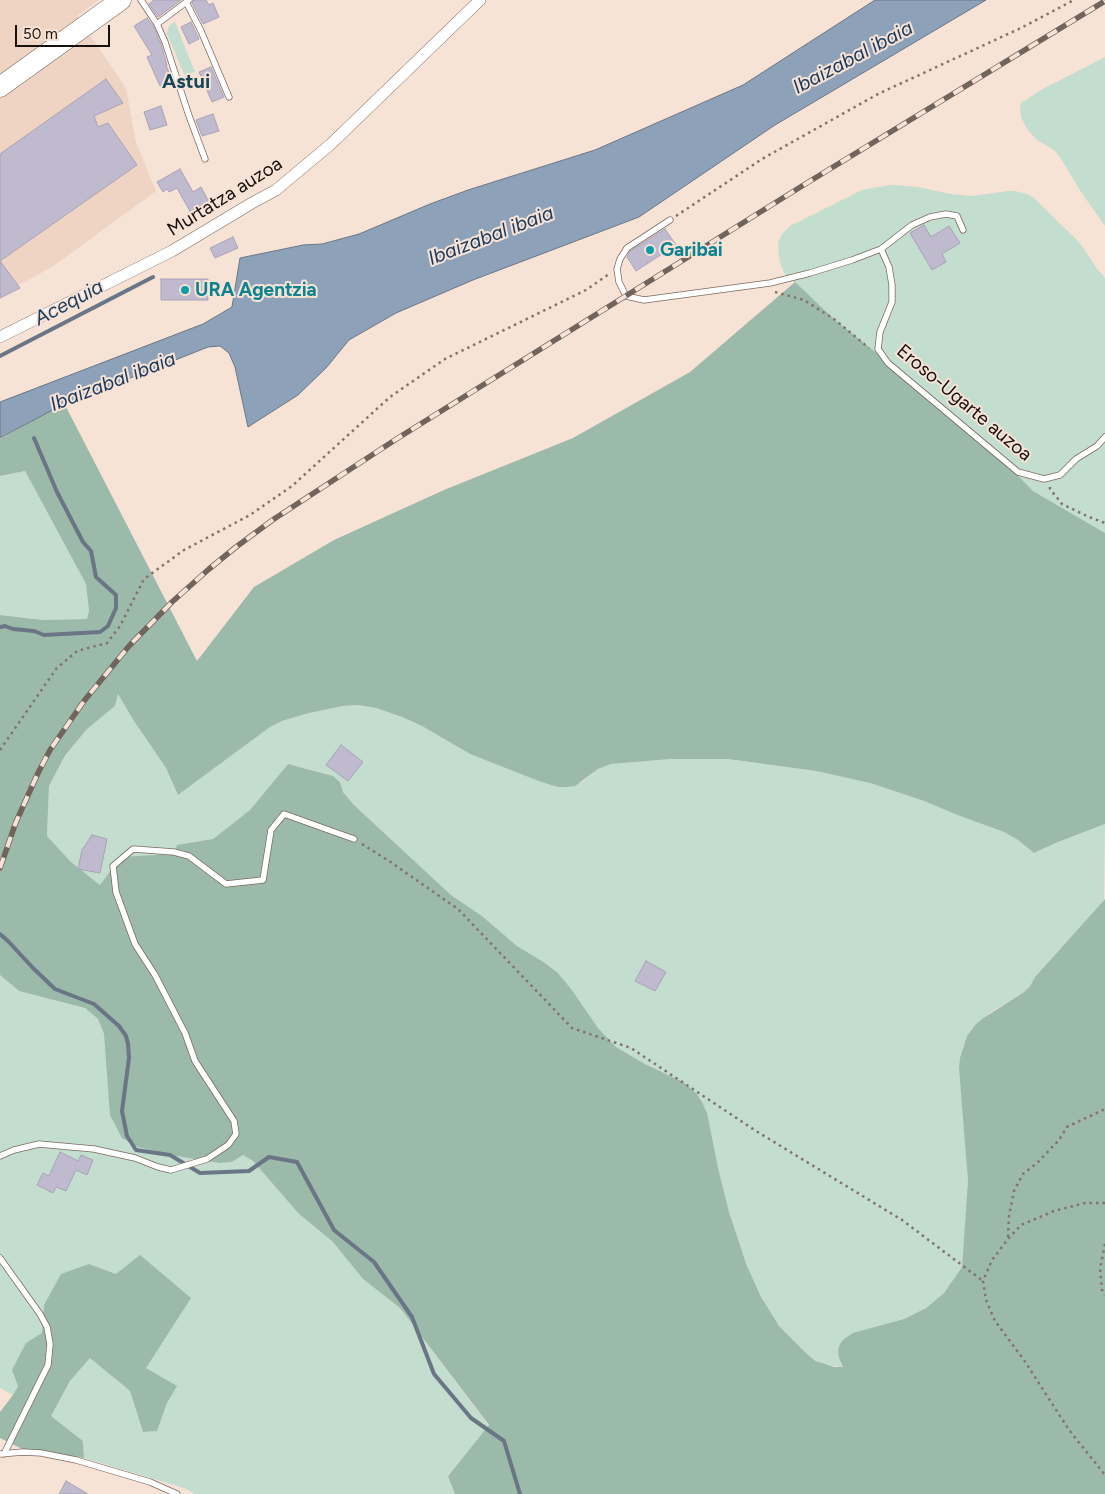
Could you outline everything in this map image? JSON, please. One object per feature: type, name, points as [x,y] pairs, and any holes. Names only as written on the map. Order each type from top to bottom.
[{"type":"highway","points":[[0,87],[121,0]]},
{"type":"street","name":"Murtatza auzoa","points":[[0,337],[172,251],[276,190],[331,144],[480,0]]},
{"type":"lane","points":[[141,0],[157,24],[165,42],[188,114],[205,159]]},
{"type":"lane","points":[[157,24],[188,1],[228,97]]},
{"type":"lane","points":[[670,220],[628,248],[620,259],[617,269],[619,282],[626,296],[644,300],[770,282],[810,274],[881,249],[912,225],[930,217],[946,214],[957,216],[963,230]]},
{"type":"lane","name":"Eroso-Ugarte auzoa","points":[[881,249],[892,285],[892,302],[880,332],[878,349],[888,363],[1018,472],[1044,479],[1060,475],[1076,459],[1097,446],[1105,437]]},
{"type":"lane","points":[[0,1156],[14,1150],[39,1144],[94,1149],[135,1158],[171,1170],[207,1159],[228,1145],[236,1134],[234,1121],[195,1061],[185,1034],[164,991],[135,944],[116,892],[114,866],[133,849],[174,852],[189,856],[226,884],[263,880],[270,830],[284,814],[354,839]]},
{"type":"lane","points":[[0,1258],[40,1314],[47,1327],[50,1344],[48,1365],[2,1454]]},
{"type":"lane","points":[[2,1454],[41,1453],[76,1460],[150,1482],[177,1494]]},
{"type":"path","points":[[670,220],[762,158],[878,94],[1021,28],[1074,0]]},
{"type":"path","points":[[0,750],[56,669],[77,651],[106,643],[111,638],[120,626],[144,579],[184,550],[250,514],[292,486],[390,397],[445,359],[586,290],[617,269]]},
{"type":"path","points":[[770,291],[804,300],[834,319],[872,350]]},
{"type":"path","points":[[1048,478],[1050,489],[1062,504],[1105,523]]},
{"type":"path","points":[[354,839],[458,909],[572,1028],[631,1048],[756,1131],[902,1220],[983,1282]]},
{"type":"path","points":[[1008,1239],[1009,1216],[1014,1191],[1024,1174],[1059,1140],[1067,1127],[1105,1109]]},
{"type":"path","points":[[1105,1203],[1085,1203],[1054,1211],[1021,1225],[992,1260],[983,1282],[986,1300],[995,1321],[1024,1360],[1069,1430],[1105,1475]]},
{"type":"path","points":[[1105,1244],[1100,1269],[1102,1290],[1105,1295]]},
{"type":"shaded area","points":[[0,0],[99,0],[77,16],[126,88],[136,142],[156,191],[52,267],[0,295]]},
{"type":"green space","points":[[175,22],[195,72],[185,76],[167,34],[170,25]]},
{"type":"green space","points":[[1105,57],[1105,226],[1081,192],[1060,157],[1054,150],[1037,140],[1027,129],[1021,117],[1020,108],[1021,103],[1041,90]]},
{"type":"green space","points":[[892,185],[918,187],[950,194],[972,196],[1008,191],[1027,194],[1034,198],[1079,242],[1105,278],[1105,533],[1033,491],[998,455],[924,391],[834,319],[784,273],[779,259],[778,243],[782,234],[790,226],[862,190]]},
{"type":"green space","points":[[795,282],[834,319],[924,391],[998,455],[1033,491],[1105,533],[1105,824],[1034,853],[1004,832],[924,801],[870,783],[816,771],[728,759],[671,759],[611,764],[598,769],[575,786],[558,787],[470,754],[422,726],[402,717],[376,708],[358,705],[309,713],[282,721],[270,727],[178,795],[166,768],[118,694],[115,706],[87,729],[65,756],[49,786],[47,836],[71,862],[100,885],[121,857],[174,854],[177,845],[213,839],[250,810],[288,764],[333,776],[340,782],[343,792],[354,805],[451,895],[482,916],[517,946],[558,973],[598,1028],[616,1047],[645,1064],[683,1082],[696,1093],[707,1113],[729,1212],[747,1266],[761,1297],[779,1326],[808,1355],[816,1361],[834,1367],[843,1367],[838,1350],[844,1339],[853,1333],[904,1319],[926,1308],[944,1293],[962,1267],[968,1181],[959,1069],[960,1058],[967,1036],[982,1019],[1024,992],[1035,977],[1105,899],[1105,1494],[455,1494],[448,1476],[489,1425],[400,1308],[363,1279],[332,1241],[299,1214],[253,1161],[243,1155],[232,1162],[220,1163],[176,1156],[138,1147],[122,1138],[110,1115],[104,1034],[98,1019],[85,1008],[19,991],[0,975],[0,615],[43,620],[87,619],[89,611],[86,584],[25,471],[0,476],[0,439],[64,403],[197,661],[254,587],[334,540],[444,490],[573,438],[690,372]]},
{"type":"green space","points":[[25,471],[86,584],[89,611],[87,619],[43,620],[0,615],[0,476]]},
{"type":"green space","points":[[118,693],[134,721],[166,768],[178,795],[270,727],[282,721],[309,713],[358,705],[376,708],[402,717],[422,726],[470,754],[558,787],[582,782],[598,769],[611,764],[671,759],[728,759],[816,771],[870,783],[924,801],[1004,832],[1034,853],[1105,824],[1104,900],[1035,977],[1024,992],[991,1012],[975,1025],[970,1031],[963,1047],[959,1069],[968,1181],[967,1203],[962,1267],[944,1293],[926,1308],[904,1319],[884,1325],[839,1358],[843,1367],[824,1365],[808,1355],[779,1326],[752,1280],[729,1212],[718,1168],[683,1082],[645,1064],[616,1047],[598,1028],[558,973],[517,946],[482,916],[451,895],[354,805],[343,792],[340,782],[333,776],[288,764],[250,810],[213,839],[178,845],[174,854],[100,885],[71,862],[47,836],[49,786],[65,757],[87,729],[115,706]]},
{"type":"green space","points":[[0,975],[19,991],[85,1008],[98,1019],[138,1147],[176,1156],[220,1163],[232,1162],[243,1155],[253,1161],[299,1214],[332,1241],[363,1279],[400,1308],[489,1426],[448,1475],[455,1494],[194,1494],[187,1489],[84,1458],[83,1441],[51,1416],[70,1381],[90,1358],[130,1391],[143,1432],[157,1431],[167,1403],[176,1386],[146,1368],[116,1274],[89,1264],[44,1305],[42,1333],[26,1344],[18,1385],[13,1395],[0,1388]]},
{"type":"green space","points":[[140,1255],[191,1298],[146,1368],[177,1386],[167,1403],[157,1431],[143,1432],[130,1391],[90,1358],[70,1381],[51,1416],[83,1441],[84,1458],[22,1449],[0,1438],[0,1412],[18,1386],[12,1370],[26,1343],[42,1333],[44,1305],[61,1274],[89,1264],[116,1274]]},
{"type":"water","name":"Ibaizabal ibaia","points":[[875,0],[986,0],[775,125],[639,217],[473,280],[396,313],[349,340],[326,368],[298,395],[248,427],[235,367],[229,353],[220,346],[208,347],[60,406],[0,438],[0,402],[203,324],[232,307],[240,258],[303,245],[322,244],[359,234],[468,190],[595,150],[743,85]]},
{"type":"building","points":[[154,0],[181,0],[158,17],[149,4]]},
{"type":"building","points":[[194,0],[206,0],[209,5],[213,3],[219,17],[203,24],[192,3]]},
{"type":"building","points":[[147,18],[161,44],[172,80],[160,86],[147,57],[152,55],[134,26]]},
{"type":"building","points":[[191,22],[199,39],[189,44],[181,27]]},
{"type":"building","points":[[211,67],[224,97],[212,102],[199,72]]},
{"type":"building","points":[[106,79],[123,103],[94,116],[98,127],[108,123],[137,165],[0,261],[0,154]]},
{"type":"building","points":[[161,106],[167,125],[150,130],[144,112]]},
{"type":"building","points":[[213,114],[219,131],[202,136],[196,120]]},
{"type":"building","points":[[180,169],[193,192],[201,187],[210,204],[192,215],[177,188],[169,192],[167,189],[163,192],[157,182]]},
{"type":"building","points":[[924,225],[931,237],[949,226],[960,243],[942,254],[946,262],[932,270],[910,233]]},
{"type":"building","name":"Garibai","points":[[665,229],[676,245],[636,271],[627,257],[630,251]]},
{"type":"building","points":[[233,237],[238,248],[215,258],[210,248]]},
{"type":"building","points":[[0,261],[20,288],[0,298]]},
{"type":"building","name":"URA Agentzia","points":[[161,279],[208,279],[208,300],[161,300]]},
{"type":"building","points":[[341,745],[363,762],[348,781],[326,765]]},
{"type":"building","points":[[92,835],[107,839],[100,873],[78,869],[82,850]]},
{"type":"building","points":[[646,961],[666,972],[655,991],[635,981]]},
{"type":"building","points":[[60,1152],[78,1161],[81,1155],[93,1160],[87,1175],[76,1170],[66,1191],[56,1187],[53,1193],[37,1185],[43,1173],[49,1176]]},
{"type":"building","points":[[66,1481],[88,1494],[59,1494]]},
{"type":"waterway","name":"Acequia","points":[[0,356],[153,277]]},
{"type":"waterway","points":[[0,627],[5,626],[13,629],[34,631],[44,635],[100,632],[108,626],[116,608],[116,595],[96,577],[91,551],[83,542],[57,492],[34,438]]},
{"type":"waterway","points":[[0,934],[55,989],[94,1004],[119,1026],[126,1036],[129,1058],[122,1111],[127,1136],[136,1150],[170,1155],[200,1173],[249,1171],[269,1157],[297,1162],[334,1230],[374,1262],[412,1317],[434,1374],[471,1418],[504,1441],[520,1494]]},
{"type":"railway","points":[[0,868],[16,822],[38,773],[50,750],[84,701],[129,646],[172,602],[236,547],[274,519],[398,438],[802,186],[1105,1]]},
{"type":"place","name":"Garibai","points":[[650,250]]},
{"type":"place","name":"URA Agentzia","points":[[185,290]]},
{"type":"district","name":"Astui","points":[[186,82]]}]
